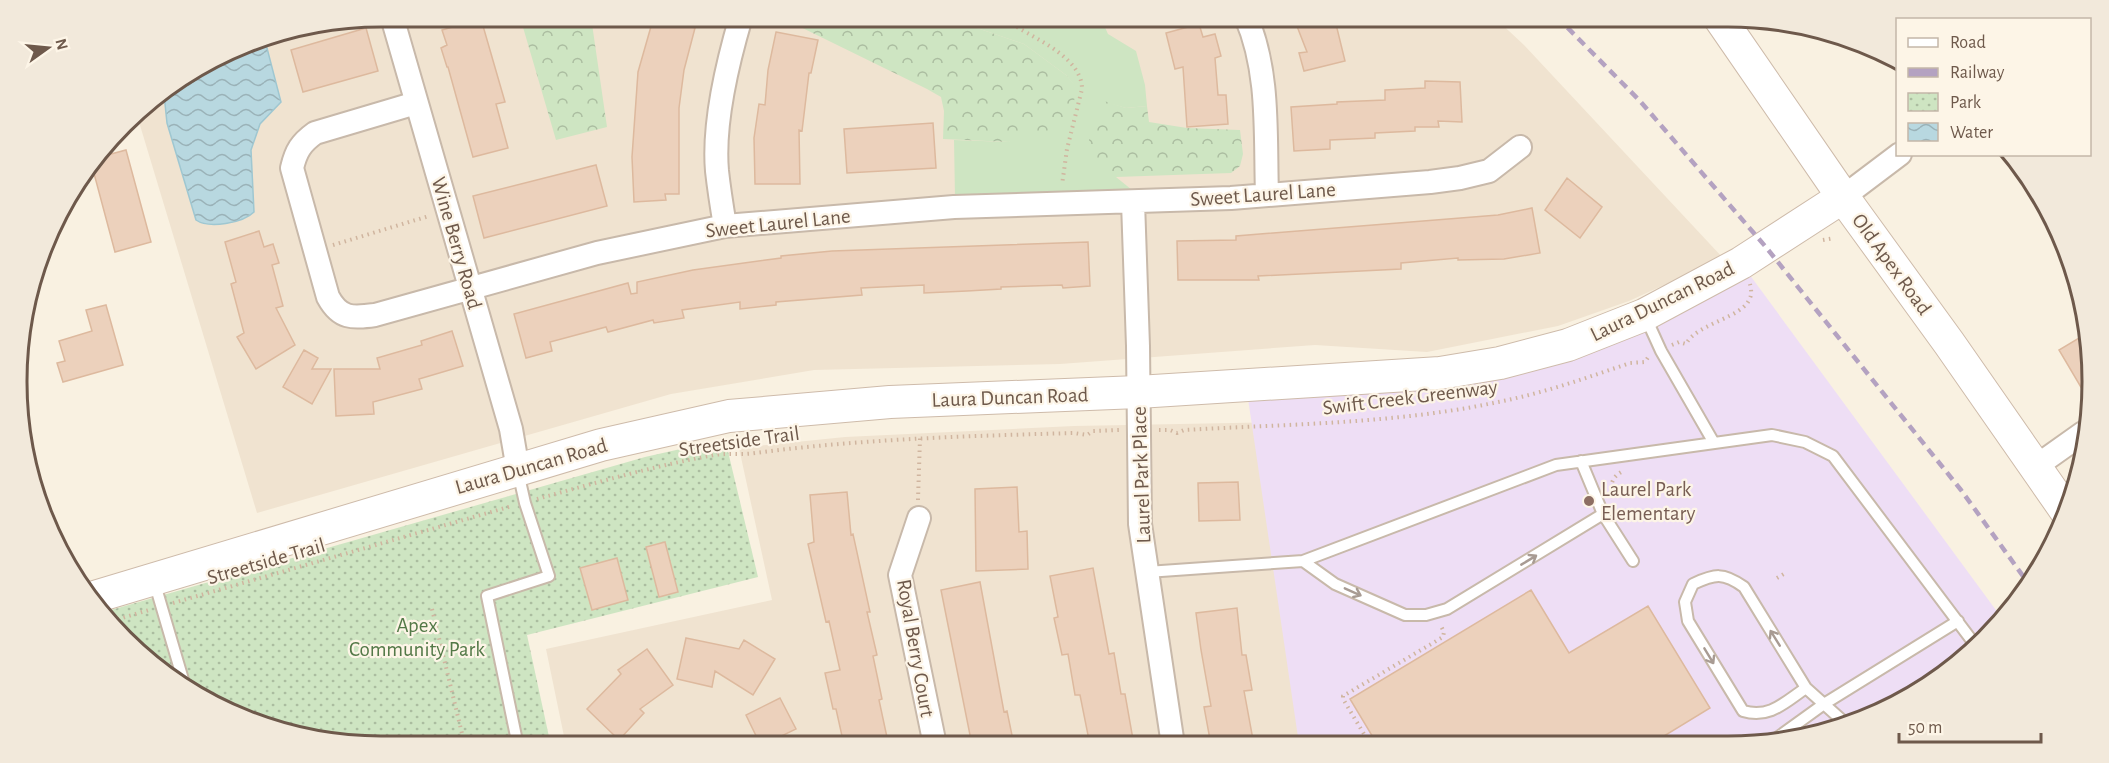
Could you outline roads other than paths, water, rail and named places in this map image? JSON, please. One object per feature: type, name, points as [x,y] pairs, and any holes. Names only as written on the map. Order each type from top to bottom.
[{"type":"street","name":"Wine Berry Road","points":[[395,27],[511,429],[518,470]]},
{"type":"street","points":[[724,226],[717,169],[719,127],[725,82],[738,27]]},
{"type":"street","points":[[1250,27],[1262,79],[1267,195]]},
{"type":"street","name":"Old Apex Road","points":[[1727,27],[1843,197],[1949,343],[2060,503]]},
{"type":"street","name":"Sweet Laurel Lane","points":[[416,103],[315,133],[303,141],[296,152],[292,168],[328,297],[333,306],[348,317],[361,317],[597,253],[724,226],[954,207],[1132,202],[1267,195],[1460,178],[1489,171],[1520,147]]},
{"type":"street","name":"Laura Duncan Road","points":[[99,595],[518,470],[642,435],[729,416],[890,402],[1138,392],[1440,373],[1500,363],[1568,345],[1644,315],[1741,263],[1843,197],[1896,156]]},
{"type":"street","name":"Laurel Park Place","points":[[1132,202],[1138,346],[1140,524],[1172,736]]},
{"type":"street","points":[[2035,467],[2077,437]]},
{"type":"street","name":"Royal Berry Court","points":[[919,518],[900,575],[932,736]]},
{"type":"lane","points":[[1644,315],[1661,351],[1714,443]]},
{"type":"lane","points":[[1147,572],[1303,561],[1556,465],[1772,435],[1805,442],[1833,456],[1971,639]]},
{"type":"lane","points":[[1581,461],[1603,514],[1633,561]]},
{"type":"lane","points":[[516,736],[488,596],[549,576],[525,502],[518,470]]},
{"type":"lane","points":[[1303,561],[1335,584],[1405,615],[1426,615],[1447,609],[1603,514]]},
{"type":"lane","points":[[1806,688],[1773,711],[1755,715],[1743,711],[1688,621],[1685,602],[1693,584],[1710,576],[1729,576],[1744,587],[1806,688],[1839,718]]},
{"type":"lane","points":[[153,578],[180,673]]},
{"type":"lane","points":[[1787,731],[1824,704],[1958,621]]},
{"type":"water","points":[[266,47],[281,102],[260,124],[251,150],[254,212],[249,216],[226,224],[209,224],[196,220],[167,123],[166,100],[204,74]]},
{"type":"railway","points":[[1567,27],[1640,101],[1765,246],[1961,490],[2023,576]]},
{"type":"place","name":"Laurel Park Elementary","points":[[1589,501]]},
{"type":"park label","name":"Apex Community Park","points":[[417,637]]}]
